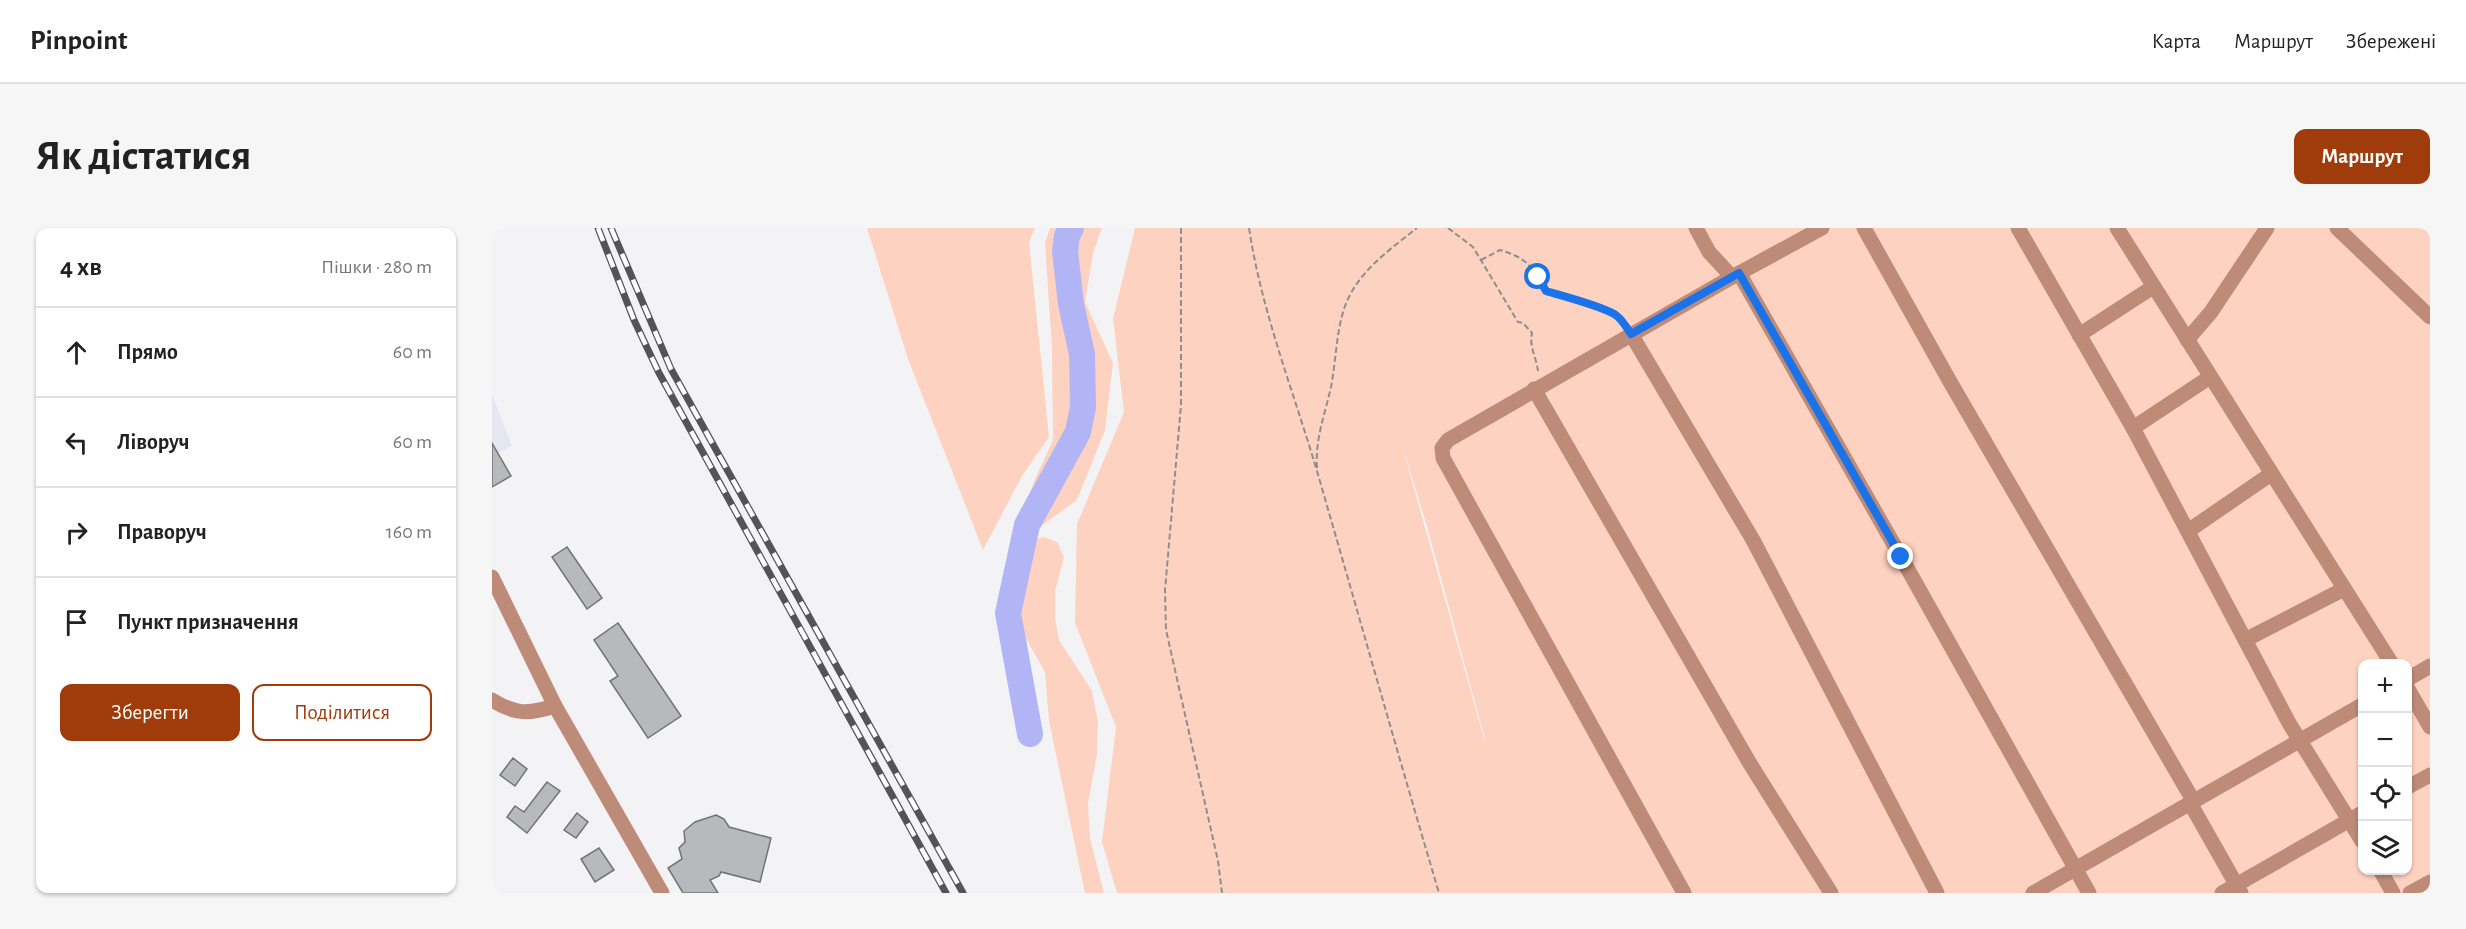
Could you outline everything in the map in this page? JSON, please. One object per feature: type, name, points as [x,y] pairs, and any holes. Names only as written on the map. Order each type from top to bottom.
[{"type":"street","points":[[1696,228],[1708,252],[1735,275],[1873,507],[2089,893]]},
{"type":"street","points":[[1684,893],[1443,458],[1442,448],[1448,440],[1534,389],[1822,228]]},
{"type":"street","points":[[1864,228],[2192,802],[2194,810],[2238,889]]},
{"type":"street","points":[[2116,228],[2388,659]]},
{"type":"street","points":[[2187,340],[2211,312],[2267,228]]},
{"type":"street","points":[[2337,228],[2430,317]]},
{"type":"street","points":[[2023,230],[2079,335],[2133,428],[2289,723],[2356,816],[2238,889],[2222,893]]},
{"type":"street","points":[[2079,335],[2153,287]]},
{"type":"street","points":[[1631,334],[1753,540],[1938,893]]},
{"type":"street","points":[[2133,428],[2210,377]]},
{"type":"street","points":[[1534,389],[1749,762],[1831,893]]},
{"type":"street","points":[[2188,531],[2271,474]]},
{"type":"street","points":[[492,577],[555,706],[662,893]]},
{"type":"street","points":[[2245,640],[2344,589]]},
{"type":"street","points":[[2412,677],[2430,666]]},
{"type":"street","points":[[2412,696],[2430,727]]},
{"type":"street","points":[[492,700],[518,712],[539,711],[555,706]]},
{"type":"street","points":[[2033,893],[2358,707]]},
{"type":"street","points":[[2412,786],[2430,775]]},
{"type":"street","points":[[2383,875],[2393,893]]},
{"type":"street","points":[[2410,893],[2430,882]]},
{"type":"path","points":[[1181,228],[1181,405],[1165,590],[1166,630],[1218,861],[1222,893]]},
{"type":"path","points":[[1249,228],[1261,286],[1439,893]]},
{"type":"path","points":[[1318,474],[1316,450],[1333,378],[1343,310],[1355,286],[1363,276],[1417,228]]},
{"type":"path","points":[[1448,228],[1473,247],[1518,321],[1532,333],[1530,344],[1535,354],[1539,382],[1534,389]]},
{"type":"path","points":[[1481,260],[1500,250],[1520,256],[1538,277],[1546,291],[1607,309],[1619,317],[1631,334]]},
{"type":"shaded area","points":[[867,228],[1035,228],[1029,242],[1049,437],[1022,476],[983,550],[908,359]]},
{"type":"shaded area","points":[[1050,228],[1102,228],[1093,253],[1085,302],[1113,363],[1105,430],[1077,500],[1041,526],[1022,517],[1035,479],[1053,440],[1052,348],[1045,243]]},
{"type":"shaded area","points":[[1135,228],[2430,228],[2430,893],[1117,893],[1102,842],[1116,727],[1075,623],[1077,524],[1124,412],[1113,319]],"holes":[[[1400,438],[1426,523],[1485,739]]]},
{"type":"shaded area","points":[[492,394],[512,446],[492,456]]},
{"type":"shaded area","points":[[1044,537],[1057,542],[1064,557],[1055,591],[1055,618],[1059,640],[1092,691],[1098,722],[1097,754],[1088,803],[1090,838],[1104,893],[1085,893],[1049,721],[1045,672],[1019,626],[1024,557],[1028,541]]},
{"type":"building","points":[[492,443],[511,476],[492,487]]},
{"type":"building","points":[[567,547],[602,598],[587,609],[552,557]]},
{"type":"building","points":[[618,623],[681,716],[648,738],[610,681],[618,676],[594,640]]},
{"type":"building","points":[[513,758],[527,769],[515,786],[500,775]]},
{"type":"building","points":[[547,782],[560,791],[527,833],[507,817],[515,806],[524,812]]},
{"type":"building","points":[[577,813],[588,822],[576,838],[564,830]]},
{"type":"building","points":[[716,815],[724,819],[729,827],[771,838],[760,882],[721,872],[719,876],[710,880],[718,893],[683,893],[668,868],[682,859],[679,848],[685,842],[684,831],[695,822]]},
{"type":"building","points":[[599,848],[614,870],[595,882],[581,859]]},
{"type":"waterway","points":[[1030,734],[1008,613],[1027,525],[1078,432],[1083,407],[1082,354],[1071,304],[1065,251],[1067,236],[1071,228]]},
{"type":"railway","points":[[598,228],[634,320],[659,373],[946,893]]},
{"type":"railway","points":[[611,228],[671,369],[963,893]]},
{"type":"route","points":[[1538,277],[1546,291],[1607,309],[1619,317],[1631,334],[1739,273],[1901,557]]}]
